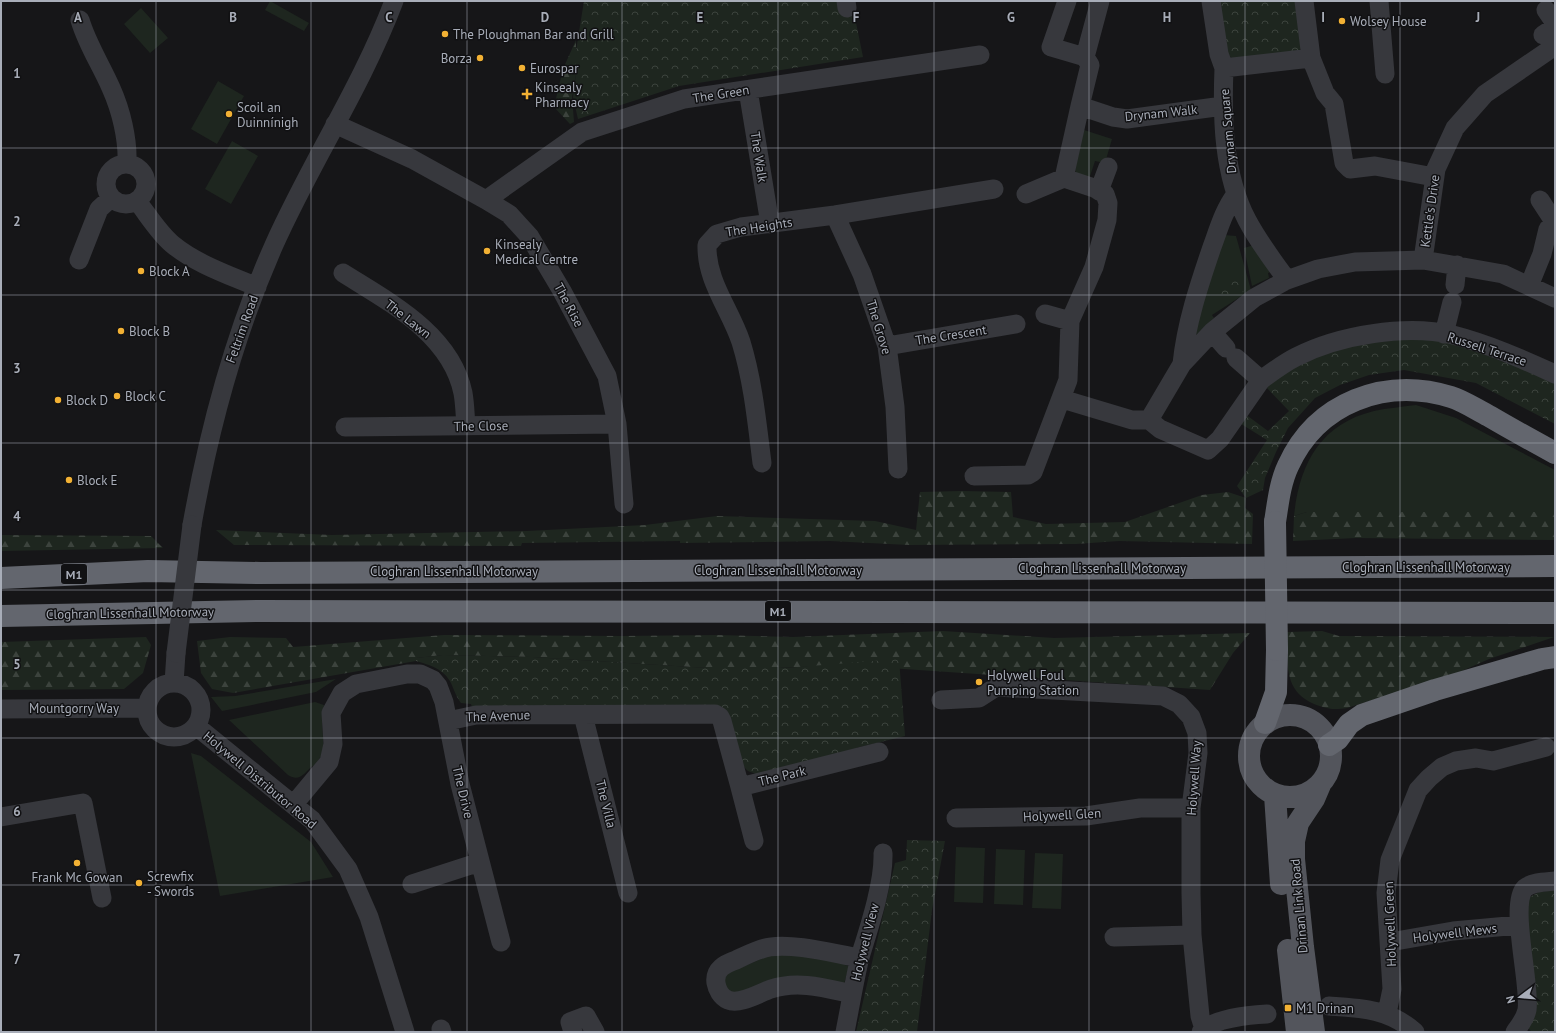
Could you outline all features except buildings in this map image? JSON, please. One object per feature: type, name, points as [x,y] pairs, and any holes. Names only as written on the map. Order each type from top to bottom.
[{"type":"highway","points":[[1265,723],[1276,692],[1277,650],[1275,522],[1278,498],[1284,475],[1300,446],[1319,423],[1330,414],[1364,396],[1383,391],[1408,390],[1429,392],[1452,398],[1555,453]]},
{"type":"highway","name":"Cloghran Lissenhall Motorway","points":[[1,578],[148,571],[261,573],[1555,566]]},
{"type":"highway","name":"Cloghran Lissenhall Motorway","points":[[1,616],[257,611],[1555,613]]},
{"type":"highway","points":[[1329,745],[1338,740],[1349,724],[1362,715],[1435,690],[1542,659],[1555,657]]},
{"type":"main road","points":[[1283,715],[1303,717],[1320,728],[1329,745],[1331,762],[1325,778],[1320,785],[1299,797],[1286,798],[1275,795],[1264,789],[1255,780],[1250,768],[1248,756],[1250,743],[1256,732],[1265,723],[1283,715]]},
{"type":"main road","name":"Drinan Link Road","points":[[1314,1032],[1294,860],[1294,841],[1298,823],[1314,799],[1320,785]]},
{"type":"main road","name":"Drinan Link Road","points":[[1275,795],[1281,883],[1297,1032]]},
{"type":"street","name":"Feltrim Road","points":[[174,683],[176,653],[192,525],[201,475],[215,413],[226,374],[257,287],[274,245],[307,175],[377,44],[394,1]]},
{"type":"street","points":[[1064,178],[1090,65],[1085,57],[1051,46],[1066,1]]},
{"type":"street","points":[[1085,57],[1100,1]]},
{"type":"street","name":"Drynam Square","points":[[1211,1],[1219,54],[1224,68],[1223,106],[1230,170],[1236,194],[1255,235],[1287,280]]},
{"type":"street","points":[[1304,1],[1311,58],[1325,92],[1334,104],[1344,163],[1350,169],[1375,166],[1434,177]]},
{"type":"street","points":[[1379,1],[1385,74]]},
{"type":"street","points":[[80,20],[92,50],[112,90],[127,146],[127,163]]},
{"type":"street","name":"Kettle's Drive","points":[[1423,260],[1434,177],[1436,169],[1455,128],[1485,94],[1551,28]]},
{"type":"street","name":"The Green","points":[[486,200],[570,140],[595,126],[684,100],[980,55]]},
{"type":"street","points":[[1224,68],[1311,58]]},
{"type":"street","name":"The Walk","points":[[748,90],[770,224]]},
{"type":"street","name":"Drynam Walk","points":[[1080,106],[1113,117],[1128,119],[1223,106]]},
{"type":"street","name":"The Rise","points":[[335,124],[412,159],[486,200],[509,214],[530,237],[562,291],[606,376],[617,424],[624,504]]},
{"type":"street","points":[[127,163],[139,168],[146,178],[145,191],[138,201],[124,204],[111,198],[105,187],[108,174],[116,166],[127,163]]},
{"type":"street","points":[[1099,191],[1108,168]]},
{"type":"street","points":[[974,476],[1028,475],[1033,472],[1068,380],[1070,321],[1094,268],[1107,220],[1108,203],[1105,194],[1064,178],[1026,194]]},
{"type":"street","name":"The Heights","points":[[762,463],[748,371],[740,341],[714,283],[707,259],[707,245],[717,234],[741,227],[835,215],[994,189]]},
{"type":"street","points":[[1182,364],[1184,348],[1200,281],[1226,208],[1236,194]]},
{"type":"street","points":[[79,260],[100,209],[111,198]]},
{"type":"street","points":[[1529,286],[1542,254],[1548,229],[1555,224],[1540,200]]},
{"type":"street","points":[[138,201],[160,231],[171,243],[183,252],[222,272],[257,287]]},
{"type":"street","name":"The Grove","points":[[835,215],[862,274],[887,346],[895,407],[898,469]]},
{"type":"street","points":[[1062,399],[1132,420],[1152,415],[1182,364],[1212,332],[1254,298],[1287,280],[1318,269],[1355,262],[1423,260],[1503,274],[1555,298]]},
{"type":"street","points":[[1444,334],[1454,293],[1457,265]]},
{"type":"street","name":"The Lawn","points":[[343,273],[416,322],[435,341],[452,365],[463,392],[466,426]]},
{"type":"street","points":[[1045,314],[1070,321]]},
{"type":"street","name":"The Crescent","points":[[887,346],[1016,324]]},
{"type":"street","points":[[1212,332],[1231,353],[1261,380]]},
{"type":"street","name":"Russell Terrace","points":[[1152,415],[1160,429],[1208,450],[1220,439],[1261,380],[1296,357],[1348,337],[1406,332],[1444,334],[1502,352],[1555,374]]},
{"type":"street","name":"The Close","points":[[345,427],[617,424]]},
{"type":"street","name":"The Avenue","points":[[294,804],[329,762],[333,744],[331,713],[337,698],[356,684],[407,674],[426,676],[432,680],[439,689],[448,721],[476,715],[718,715],[724,726],[740,787]]},
{"type":"street","points":[[174,683],[188,687],[198,697],[201,712],[196,726],[182,736],[165,735],[152,724],[148,708],[153,693],[166,684],[174,683]]},
{"type":"street","name":"Holywell Way","points":[[941,700],[979,698],[989,691],[1000,687],[1163,696],[1179,704],[1191,717],[1197,733],[1198,760],[1191,808],[1192,935],[1202,1030]]},
{"type":"street","name":"Mountgorry Way","points":[[1,709],[148,708]]},
{"type":"street","name":"The Villa","points":[[583,715],[628,893]]},
{"type":"street","name":"The Drive","points":[[448,721],[460,784],[501,942]]},
{"type":"street","name":"Holywell Distributor Road","points":[[196,726],[312,820],[348,869],[369,917],[405,1032]]},
{"type":"street","name":"Holywell Green","points":[[1387,1013],[1392,989],[1386,893],[1390,860],[1418,790],[1442,767],[1456,761],[1476,758],[1493,762],[1546,747]]},
{"type":"street","name":"The Park","points":[[754,842],[740,787],[878,752]]},
{"type":"street","points":[[1,817],[83,803],[102,898]]},
{"type":"street","name":"Holywell Glen","points":[[956,818],[1086,816],[1140,808],[1191,808]]},
{"type":"street","name":"Holywell View","points":[[845,1032],[860,958],[873,912],[883,863],[883,853]]},
{"type":"street","points":[[412,884],[480,862]]},
{"type":"street","points":[[1515,1032],[1523,1022],[1526,1011],[1527,996],[1519,925],[1520,897],[1526,888],[1537,883],[1555,881]]},
{"type":"street","name":"Holywell Mews","points":[[1390,942],[1454,931],[1519,925]]},
{"type":"street","points":[[1114,937],[1192,935]]},
{"type":"street","points":[[852,994],[820,987],[792,985],[781,986],[734,1001],[724,998],[720,993],[716,984],[716,977],[718,971],[726,964],[769,947],[786,946],[860,958]]},
{"type":"street","points":[[1329,1006],[1352,1007],[1387,1013],[1415,1032]]},
{"type":"street","points":[[1202,1030],[1224,1020],[1267,1014]]},
{"type":"street","points":[[573,1032],[570,1022],[586,1016],[595,1032]]},
{"type":"green space","points":[[270,1],[309,23],[304,31],[265,10]]},
{"type":"green space","points":[[584,1],[838,1],[853,8],[863,57],[679,86],[578,119],[573,97],[576,74],[575,57]]},
{"type":"green space","points":[[1218,1],[1299,1],[1303,45],[1298,52],[1233,59],[1228,55]]},
{"type":"green space","points":[[141,8],[168,38],[150,53],[124,24]]},
{"type":"green space","points":[[576,40],[576,74],[572,97],[574,122],[570,124],[554,107],[563,69]]},
{"type":"green space","points":[[218,81],[244,96],[217,144],[191,129]]},
{"type":"green space","points":[[1081,129],[1112,139],[1105,163],[1095,161],[1089,179],[1077,175],[1075,170]]},
{"type":"green space","points":[[232,141],[258,156],[231,204],[205,189]]},
{"type":"green space","points":[[1224,235],[1236,236],[1251,290],[1212,315],[1214,318],[1195,336],[1192,335]]},
{"type":"green space","points":[[1254,245],[1273,271],[1268,273],[1269,278],[1252,286],[1244,248]]},
{"type":"green space","points":[[1245,275],[1248,288],[1230,301],[1220,293],[1233,280]]},
{"type":"green space","points":[[1379,337],[1445,340],[1555,381],[1555,424],[1476,383],[1404,370],[1369,375],[1340,385],[1315,398],[1288,428],[1265,478],[1263,490],[1246,498],[1237,486],[1267,440],[1238,422],[1245,414],[1268,431],[1289,411],[1266,387],[1300,361]]},
{"type":"green space","points":[[1416,405],[1456,418],[1555,470],[1555,512],[1307,512],[1294,516],[1301,480],[1307,464],[1326,436],[1339,426],[1355,417],[1379,410]]},
{"type":"green space","points":[[920,492],[1011,492],[1013,517],[1046,524],[1125,522],[1202,495],[1228,492],[1246,498],[1245,508],[1253,514],[1252,544],[1119,541],[1076,544],[909,545],[830,541],[680,543],[680,541],[522,543],[521,546],[234,545],[216,530],[332,535],[527,531],[645,525],[717,516],[875,521],[916,530]]},
{"type":"green space","points":[[1307,512],[1555,512],[1555,540],[1356,538],[1293,541],[1294,516]]},
{"type":"green space","points":[[1,535],[151,536],[163,548],[1,551]]},
{"type":"green space","points":[[943,631],[1054,638],[1250,633],[1233,653],[1210,690],[845,665],[777,668],[707,668],[532,657],[443,655],[416,658],[416,661],[233,693],[212,689],[201,673],[197,641],[230,637],[286,638],[293,647],[444,635],[718,635],[793,637]]},
{"type":"green space","points":[[1322,631],[1339,636],[1554,637],[1489,659],[1455,674],[1347,708],[1334,709],[1314,704],[1304,698],[1296,691],[1289,674],[1287,632]]},
{"type":"green space","points":[[146,637],[151,645],[143,673],[124,689],[1,690],[1,642]]},
{"type":"green space","points":[[443,655],[532,657],[707,668],[785,668],[899,659],[905,736],[856,748],[854,752],[756,774],[748,771],[740,759],[729,722],[722,707],[709,705],[472,707],[471,704],[461,703],[445,674],[431,666],[416,661],[416,658]]},
{"type":"green space","points":[[336,679],[316,692],[222,711],[211,697],[235,696]]},
{"type":"green space","points":[[315,702],[324,705],[322,723],[324,751],[314,768],[312,766],[304,774],[295,778],[288,775],[229,720]]},
{"type":"green space","points":[[191,753],[201,756],[311,842],[333,877],[220,896]]},
{"type":"green space","points":[[907,840],[945,841],[932,910],[917,1032],[856,1032],[895,863],[906,860]]},
{"type":"green space","points":[[956,847],[985,848],[983,903],[954,902]]},
{"type":"green space","points":[[996,849],[1025,850],[1023,905],[994,904]]},
{"type":"green space","points":[[1035,853],[1063,854],[1061,909],[1032,908]]},
{"type":"green space","points":[[1555,890],[1555,1032],[1532,1032],[1526,1026],[1524,911],[1530,897],[1539,892]]},
{"type":"green space","points":[[782,950],[846,962],[845,965],[849,966],[844,984],[744,993],[728,993],[723,975]]},
{"type":"place","name":"Wolsey House","points":[[1342,21]]},
{"type":"place","name":"The Ploughman Bar and Grill","points":[[445,34]]},
{"type":"place","name":"Borza","points":[[480,58]]},
{"type":"place","name":"Eurospar","points":[[522,68]]},
{"type":"place","name":"Kinsealy Pharmacy","points":[[527,94]]},
{"type":"place","name":"Scoil an Duinnínigh","points":[[229,114]]},
{"type":"place","name":"Kinsealy Medical Centre","points":[[487,251]]},
{"type":"place","name":"Block A","points":[[141,271]]},
{"type":"place","name":"Block B","points":[[121,331]]},
{"type":"place","name":"Block C","points":[[117,396]]},
{"type":"place","name":"Block D","points":[[58,400]]},
{"type":"place","name":"Block E","points":[[69,480]]},
{"type":"place","name":"Holywell Foul Pumping Station","points":[[979,682]]},
{"type":"place","name":"Frank Mc Gowan","points":[[77,863]]},
{"type":"place","name":"Screwfix - Swords","points":[[139,883]]},
{"type":"place","name":"M1 Drinan","points":[[1288,1008]]}]
